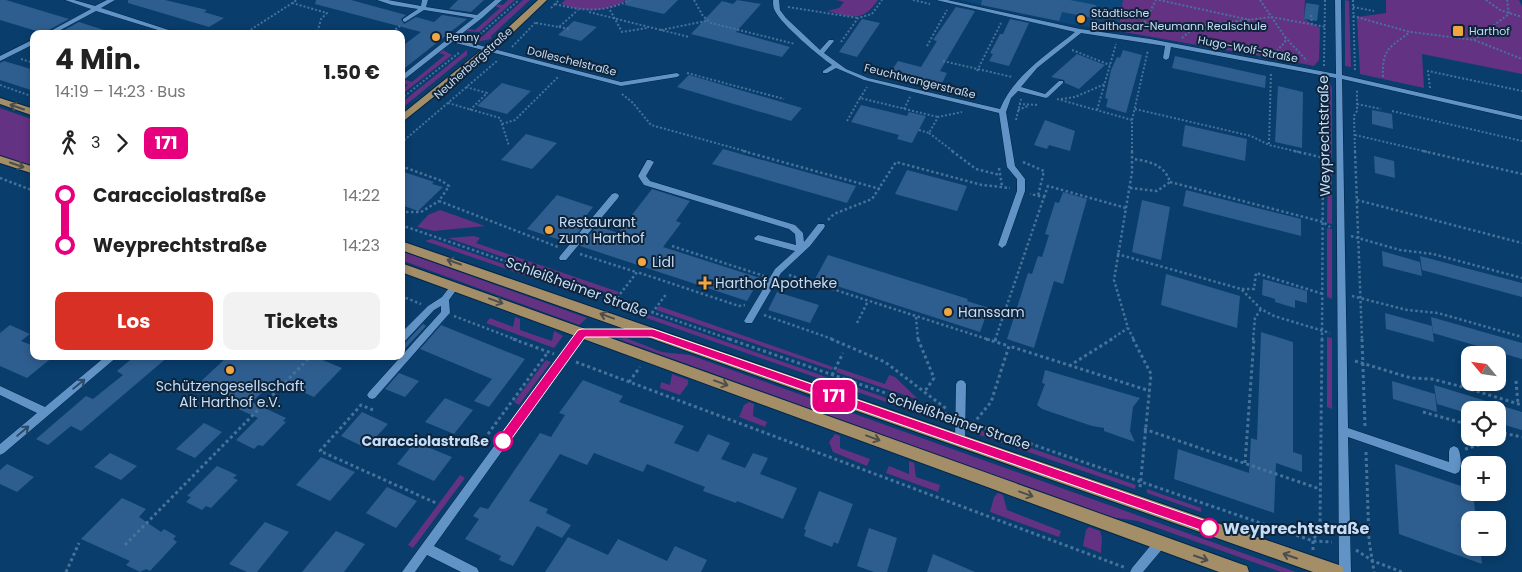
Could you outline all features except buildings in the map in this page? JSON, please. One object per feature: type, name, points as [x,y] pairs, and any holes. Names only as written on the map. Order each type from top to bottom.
[{"type":"main road","name":"Neuherbergstraße","points":[[405,117],[488,50],[543,0]]},
{"type":"main road","points":[[0,101],[30,112]]},
{"type":"main road","points":[[0,159],[30,170]]},
{"type":"main road","name":"Schleißheimer Straße","points":[[405,246],[1336,572]]},
{"type":"main road","points":[[405,268],[1241,572]]},
{"type":"street","points":[[68,0],[165,30]]},
{"type":"street","points":[[56,30],[112,0]]},
{"type":"street","points":[[380,0],[408,7],[448,10],[480,17]]},
{"type":"street","points":[[406,20],[423,8],[425,0]]},
{"type":"street","points":[[405,77],[499,0]]},
{"type":"street","name":"Feuchtwangerstraße","points":[[776,0],[777,10],[784,19],[836,65],[866,78],[1002,112]]},
{"type":"street","name":"Weyprechtstraße","points":[[1338,0],[1344,337],[1345,572]]},
{"type":"street","name":"Hugo-Wolf-Straße","points":[[939,3],[1080,31],[1150,41],[1338,76],[1522,118]]},
{"type":"street","points":[[1002,245],[1021,191],[1021,179],[1011,167],[1002,112],[1008,97],[1035,67],[1080,31]]},
{"type":"street","name":"Neuherbergstraße","points":[[452,40],[488,50]]},
{"type":"street","points":[[822,51],[831,40]]},
{"type":"street","points":[[0,59],[30,43]]},
{"type":"street","points":[[1166,58],[1168,45]]},
{"type":"street","name":"Dolleschelstraße","points":[[488,50],[621,84]]},
{"type":"street","points":[[825,72],[836,65]]},
{"type":"street","points":[[621,84],[677,74]]},
{"type":"street","points":[[1016,88],[1046,96],[1061,82]]},
{"type":"street","points":[[650,162],[642,176],[647,183],[792,227],[800,232],[800,249]]},
{"type":"street","points":[[564,258],[615,196]]},
{"type":"street","points":[[748,321],[778,271],[807,244],[820,226]]},
{"type":"street","points":[[758,238],[800,249]]},
{"type":"street","points":[[405,335],[431,308],[445,299],[455,286]]},
{"type":"street","points":[[405,358],[445,313],[445,299]]},
{"type":"street","points":[[408,572],[582,332],[653,333]]},
{"type":"street","points":[[0,450],[108,360]]},
{"type":"street","points":[[372,395],[403,360]]},
{"type":"street","points":[[960,440],[961,384]]},
{"type":"street","points":[[0,390],[45,412]]},
{"type":"street","points":[[1343,432],[1366,438],[1455,469],[1454,451]]},
{"type":"street","points":[[1136,572],[1160,543]]},
{"type":"street","points":[[426,548],[473,572]]},
{"type":"path","points":[[250,30],[297,0]]},
{"type":"path","points":[[549,10],[559,0]]},
{"type":"path","points":[[589,12],[610,10],[630,0]]},
{"type":"path","points":[[694,0],[706,21]]},
{"type":"path","points":[[785,0],[790,14]]},
{"type":"path","points":[[786,7],[858,18],[872,14],[882,0]]},
{"type":"path","points":[[913,0],[930,4]]},
{"type":"path","points":[[1133,39],[1134,33],[1144,23],[1157,0],[1252,20]]},
{"type":"path","points":[[1260,0],[1285,37],[1310,66]]},
{"type":"path","points":[[405,226],[1232,516],[1313,541],[1320,526],[1325,0]]},
{"type":"path","points":[[1353,0],[1357,104],[1354,116],[1360,299],[1369,540],[1374,561],[1374,572]]},
{"type":"path","points":[[1486,0],[1509,14],[1522,17]]},
{"type":"path","points":[[1507,0],[1509,14]]},
{"type":"path","points":[[292,3],[327,13],[321,19],[318,30]]},
{"type":"path","points":[[927,46],[948,8],[939,3]]},
{"type":"path","points":[[555,4],[689,37]]},
{"type":"path","points":[[1353,7],[1374,12]]},
{"type":"path","points":[[559,27],[578,10]]},
{"type":"path","points":[[610,10],[622,32],[650,28]]},
{"type":"path","points":[[1474,40],[1509,14]]},
{"type":"path","points":[[1311,15],[1314,17],[1312,24]]},
{"type":"path","points":[[1353,16],[1410,32],[1474,40],[1522,59]]},
{"type":"path","name":"Neuherbergstraße","points":[[405,140],[505,54],[542,17]]},
{"type":"path","points":[[1144,23],[1197,26],[1271,17],[1325,27]]},
{"type":"path","points":[[822,51],[832,54],[858,18]]},
{"type":"path","points":[[395,30],[406,20]]},
{"type":"path","points":[[660,30],[706,21],[799,45]]},
{"type":"path","points":[[978,70],[1002,21]]},
{"type":"path","points":[[536,23],[569,29]]},
{"type":"path","points":[[1176,42],[1197,26]]},
{"type":"path","points":[[1384,86],[1382,57],[1384,51],[1410,32]]},
{"type":"path","points":[[1272,60],[1272,56],[1285,42],[1285,37]]},
{"type":"path","points":[[1139,503],[1144,429],[1151,374],[1128,328],[1114,280],[1130,188],[1133,159],[1132,120],[1150,41]]},
{"type":"path","points":[[1097,110],[1117,43]]},
{"type":"path","points":[[1319,43],[1324,44]]},
{"type":"path","points":[[1069,49],[1110,65]]},
{"type":"path","points":[[943,61],[1012,77]]},
{"type":"path","points":[[1269,145],[1272,68]]},
{"type":"path","points":[[502,124],[515,120],[566,70]]},
{"type":"path","points":[[1431,97],[1428,71],[1522,91]]},
{"type":"path","points":[[677,74],[690,72],[784,99]]},
{"type":"path","points":[[1007,84],[1017,72]]},
{"type":"path","points":[[621,84],[614,89],[633,103],[651,125],[880,189]]},
{"type":"path","points":[[1058,99],[1075,97],[1104,84]]},
{"type":"path","points":[[0,85],[30,96]]},
{"type":"path","points":[[847,121],[867,86]]},
{"type":"path","points":[[466,87],[488,94],[470,110]]},
{"type":"path","points":[[1046,96],[1132,120]]},
{"type":"path","points":[[904,109],[910,97]]},
{"type":"path","points":[[860,98],[938,117],[966,111]]},
{"type":"path","points":[[448,103],[500,118],[509,146]]},
{"type":"path","points":[[1357,104],[1381,109]]},
{"type":"path","points":[[1018,110],[1029,106]]},
{"type":"path","points":[[1135,109],[1251,136],[1269,145],[1340,161]]},
{"type":"path","points":[[1392,111],[1522,141]]},
{"type":"path","points":[[929,133],[938,117]]},
{"type":"path","points":[[919,130],[929,133],[976,168],[1000,175]]},
{"type":"path","points":[[1355,135],[1522,174]]},
{"type":"path","points":[[1130,188],[1142,191],[1159,190],[1166,188],[1170,182],[1169,176],[1161,167],[1148,161],[1133,159]]},
{"type":"path","points":[[820,226],[834,214],[872,200],[896,162],[982,185],[998,185],[1044,197]]},
{"type":"path","points":[[405,167],[442,181],[449,186],[439,202],[423,213],[410,215],[405,213]]},
{"type":"path","points":[[0,178],[30,189]]},
{"type":"path","points":[[1170,182],[1323,222]]},
{"type":"path","points":[[995,341],[1048,186],[1126,208]]},
{"type":"path","points":[[1341,196],[1522,242]]},
{"type":"path","points":[[439,202],[514,229],[520,234],[743,307],[864,351],[885,362],[959,419]]},
{"type":"path","points":[[1358,238],[1400,250],[1433,254],[1522,278]]},
{"type":"path","points":[[672,246],[764,275],[760,282]]},
{"type":"path","points":[[1117,254],[1241,289],[1254,289],[1256,273],[1303,286],[1323,294]]},
{"type":"path","points":[[778,271],[1150,392]]},
{"type":"path","points":[[617,300],[637,272]]},
{"type":"path","points":[[1241,289],[1261,309],[1274,316],[1344,337]]},
{"type":"path","points":[[652,313],[667,293]]},
{"type":"path","points":[[1343,294],[1406,310],[1438,313],[1522,337]]},
{"type":"path","points":[[405,298],[431,308]]},
{"type":"path","points":[[857,323],[868,301]]},
{"type":"path","points":[[743,307],[748,303]]},
{"type":"path","points":[[1245,463],[1255,318],[1261,309]]},
{"type":"path","points":[[445,313],[1136,572]]},
{"type":"path","points":[[916,317],[918,344],[934,378],[925,391]]},
{"type":"path","points":[[1069,366],[1128,328]]},
{"type":"path","points":[[973,424],[991,402],[1009,346]]},
{"type":"path","points":[[488,434],[548,352]]},
{"type":"path","points":[[832,375],[843,353]]},
{"type":"path","points":[[1344,358],[1411,378],[1432,379],[1520,404],[1516,381]]},
{"type":"path","points":[[125,545],[307,360]]},
{"type":"path","points":[[629,382],[642,363]]},
{"type":"path","points":[[373,410],[361,405],[320,451],[436,502]]},
{"type":"path","points":[[1423,412],[1461,423]]},
{"type":"path","points":[[1144,429],[1320,488]]},
{"type":"path","points":[[1506,434],[1522,437]]},
{"type":"path","points":[[1454,451],[1480,446]]},
{"type":"path","points":[[66,572],[79,543]]},
{"type":"path","points":[[1374,561],[1402,572]]},
{"type":"shaded area","points":[[508,0],[515,0],[479,32],[466,31],[468,29],[475,30],[500,8],[494,6],[496,4],[503,5]]},
{"type":"shaded area","points":[[523,0],[530,0],[491,36],[491,39],[476,42]]},
{"type":"shaded area","points":[[565,0],[627,0],[603,9],[587,10],[561,4]]},
{"type":"shaded area","points":[[836,0],[878,0],[867,12],[861,15],[850,16],[827,11],[839,8],[844,2]]},
{"type":"shaded area","name":"Städtische Balthasar-Neumann Realschule","points":[[960,0],[1123,0],[1117,31],[1064,23]]},
{"type":"shaded area","points":[[1123,0],[1305,0],[1304,19],[1320,28],[1319,60],[1314,66],[1118,31]]},
{"type":"shaded area","points":[[1345,0],[1349,1],[1351,67],[1345,66]]},
{"type":"shaded area","points":[[1386,0],[1519,0],[1522,6],[1522,74],[1422,54],[1424,88],[1360,74],[1357,17],[1386,13]]},
{"type":"shaded area","points":[[443,50],[452,55],[405,92],[405,88],[408,85],[405,84],[405,81],[412,82],[445,55],[439,53]]},
{"type":"shaded area","points":[[467,50],[467,55],[405,106],[405,100]]},
{"type":"shaded area","points":[[1328,81],[1332,87],[1332,158],[1327,157]]},
{"type":"shaded area","points":[[0,108],[30,119],[30,166],[0,155]]},
{"type":"shaded area","points":[[1328,161],[1332,162],[1332,224],[1327,223]]},
{"type":"shaded area","points":[[440,210],[485,226],[434,231],[417,227],[428,215]]},
{"type":"shaded area","points":[[1327,228],[1332,229],[1332,299],[1327,297]]},
{"type":"shaded area","points":[[474,236],[480,238],[476,243],[619,292],[616,296],[448,238]]},
{"type":"shaded area","points":[[432,239],[572,288],[570,291],[425,241]]},
{"type":"shaded area","points":[[405,252],[587,318],[579,325],[405,261]]},
{"type":"shaded area","points":[[618,304],[935,415],[940,421],[615,307]]},
{"type":"shaded area","points":[[659,306],[833,367],[832,370],[656,310]]},
{"type":"shaded area","points":[[515,317],[520,319],[520,330],[552,341],[554,331],[563,336],[554,348],[486,323],[490,318],[513,327]]},
{"type":"shaded area","points":[[1327,337],[1332,338],[1332,409],[1327,407]]},
{"type":"shaded area","points":[[626,338],[662,352],[690,355],[1296,572],[1281,572],[1138,521],[1110,517],[618,339]]},
{"type":"shaded area","points":[[546,360],[551,362],[519,405],[514,402]]},
{"type":"shaded area","points":[[838,368],[885,384],[889,375],[895,377],[919,400],[836,372]]},
{"type":"shaded area","points":[[672,374],[688,380],[688,384],[680,395],[660,388],[661,382],[670,385]]},
{"type":"shaded area","points":[[749,402],[754,404],[753,416],[767,422],[765,427],[739,417],[744,405]]},
{"type":"shaded area","points":[[968,426],[1136,485],[1135,489],[971,432]]},
{"type":"shaded area","points":[[835,434],[840,436],[840,448],[870,459],[867,466],[833,452],[829,442]]},
{"type":"shaded area","points":[[909,461],[914,463],[916,477],[940,485],[938,492],[886,473],[889,466],[909,474]]},
{"type":"shaded area","points":[[460,475],[465,478],[413,548],[408,545]]},
{"type":"shaded area","points":[[1147,489],[1201,508],[1201,512],[1147,493]]},
{"type":"shaded area","points":[[998,493],[1003,495],[1007,510],[1061,531],[1059,537],[990,512],[994,497]]},
{"type":"shaded area","points":[[1089,527],[1100,531],[1102,538],[1101,553],[1083,546],[1086,530]]},
{"type":"bus line","name":"171","points":[[503,441],[582,332],[653,333],[1209,528]]},
{"type":"place","name":"Städtische Balthasar-Neumann Realschule","points":[[1081,19]]},
{"type":"place","name":"Harthof","points":[[1458,31]]},
{"type":"place","name":"Penny","points":[[436,37]]},
{"type":"place","name":"Restaurant zum Harthof","points":[[549,230]]},
{"type":"place","name":"Lidl","points":[[642,262]]},
{"type":"place","name":"Harthof Apotheke","points":[[705,283]]},
{"type":"place","name":"Hanssam","points":[[948,312]]},
{"type":"place","name":"Schützengesellschaft Alt Harthof e.V.","points":[[230,370]]},
{"type":"place","name":"Caracciolastraße","points":[[503,441]]},
{"type":"place","name":"Weyprechtstraße","points":[[1209,528]]}]
